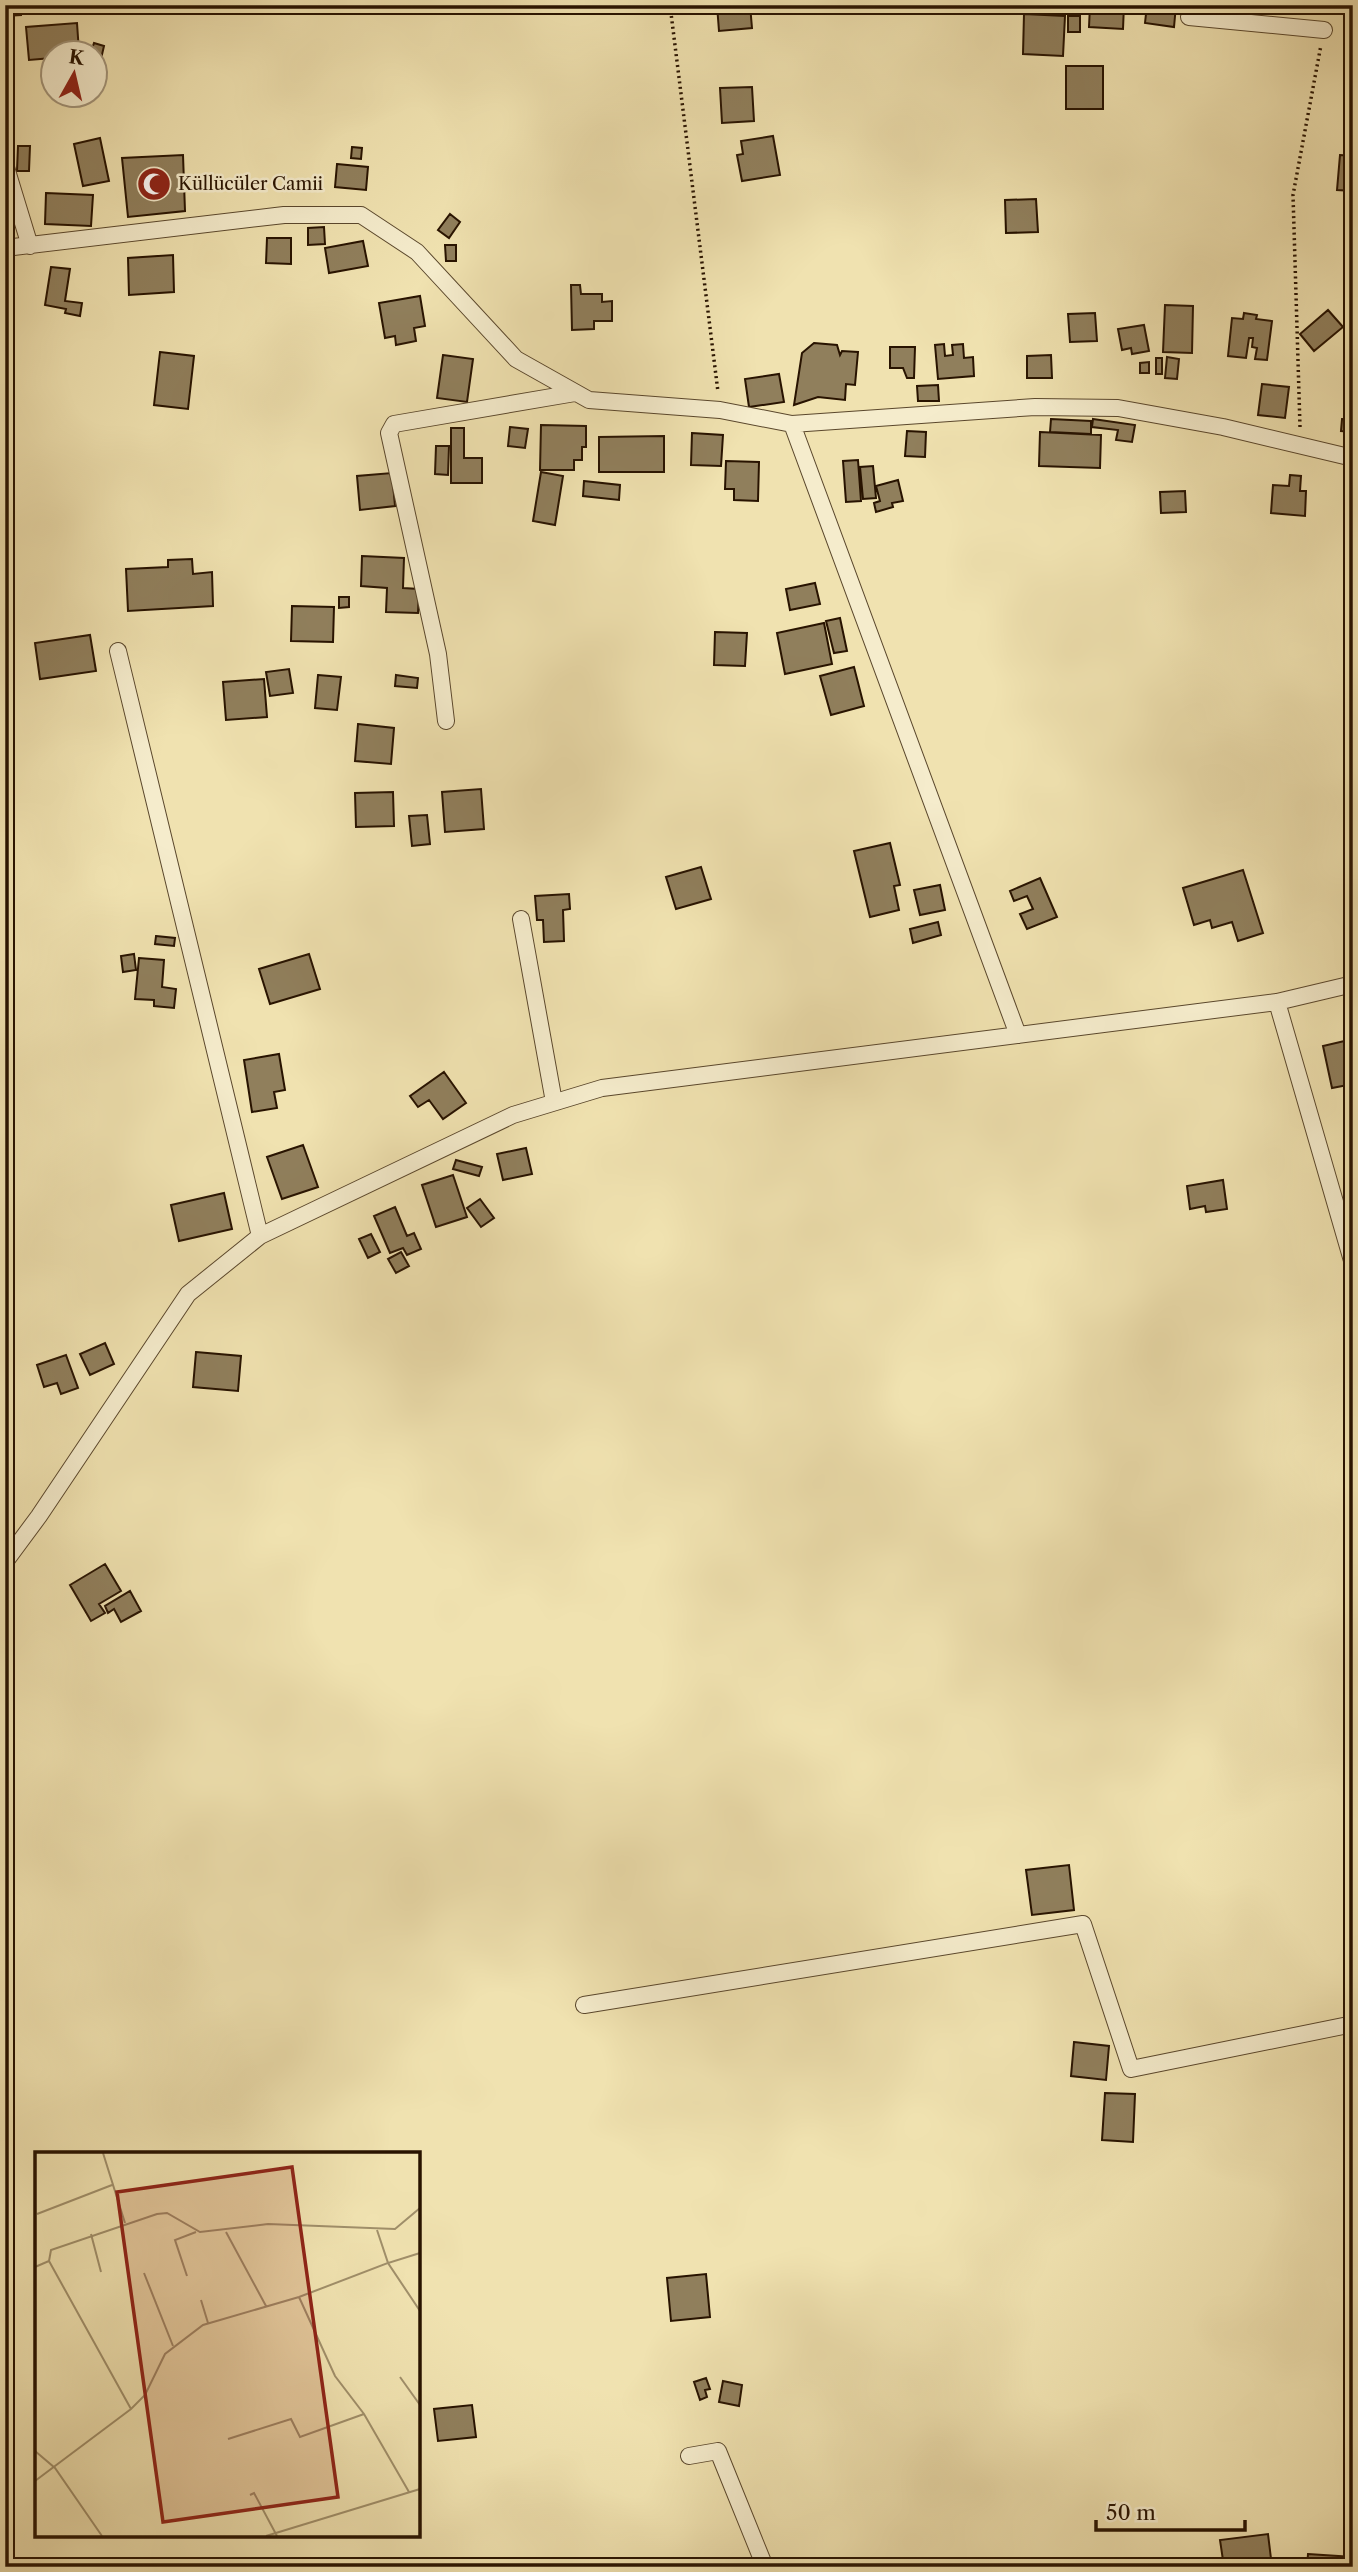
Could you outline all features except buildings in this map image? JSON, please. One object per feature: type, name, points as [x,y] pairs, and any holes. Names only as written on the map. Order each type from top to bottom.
[{"type":"street","points":[[1189,17],[1324,30]]},
{"type":"street","points":[[5,164],[30,246]]},
{"type":"street","points":[[5,248],[284,215],[361,215],[417,252],[516,359],[589,400],[720,410],[792,425],[1035,407],[1118,408],[1223,427],[1353,458]]},
{"type":"street","points":[[446,721],[438,654],[389,433],[394,424],[575,393]]},
{"type":"street","points":[[792,425],[1017,1035]]},
{"type":"street","points":[[118,651],[260,1236]]},
{"type":"street","points":[[522,919],[554,1102]]},
{"type":"street","points":[[5,1562],[47,1505],[188,1294],[260,1236],[513,1115],[602,1088],[1277,1002],[1353,984]]},
{"type":"street","points":[[1277,1002],[1353,1264]]},
{"type":"street","points":[[584,2005],[1083,1924],[1131,2069],[1353,2024]]},
{"type":"street","points":[[689,2456],[718,2451],[765,2567]]},
{"type":"path","points":[[670,5],[720,410]]},
{"type":"path","points":[[1300,447],[1293,195],[1324,30]]},
{"type":"place","name":"Küllücüler Camii","points":[[154,184]]}]
